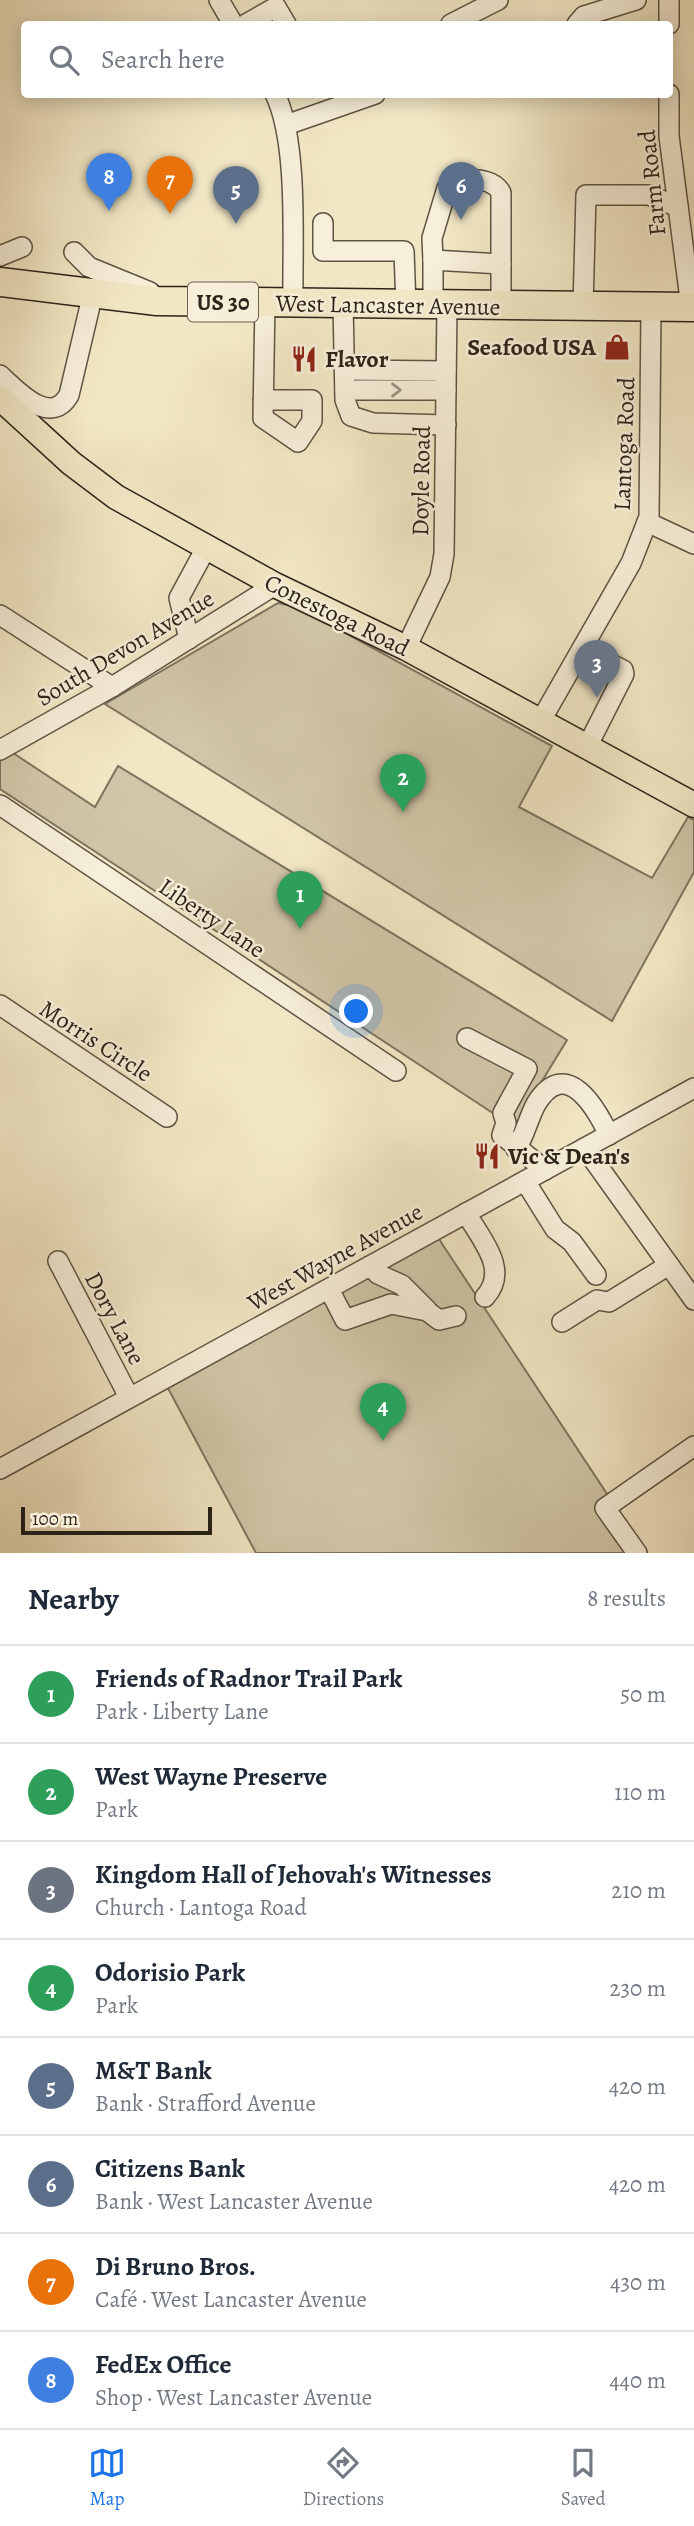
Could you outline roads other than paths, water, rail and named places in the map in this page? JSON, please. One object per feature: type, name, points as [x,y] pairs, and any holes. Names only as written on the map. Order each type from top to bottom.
[{"type":"highway","name":"West Lancaster Avenue","points":[[0,282],[170,301],[583,308],[693,307]]},
{"type":"main road","name":"Conestoga Road","points":[[10,399],[90,479],[116,497],[275,585],[406,648],[694,805]]},
{"type":"street","points":[[219,0],[231,21]]},
{"type":"street","points":[[457,21],[498,0]]},
{"type":"street","points":[[580,21],[584,16],[636,0]]},
{"type":"street","points":[[669,0],[669,21]]},
{"type":"street","points":[[250,21],[279,2],[285,21]]},
{"type":"street","points":[[276,98],[286,125],[293,303]]},
{"type":"street","points":[[286,125],[364,98]]},
{"type":"street","name":"Farm Road","points":[[669,98],[669,136],[693,307]]},
{"type":"street","points":[[429,306],[432,239],[447,188],[459,181],[484,181],[496,185],[501,193],[501,307]]},
{"type":"street","points":[[583,308],[586,195],[649,195],[678,207]]},
{"type":"street","points":[[323,223],[323,251],[404,251],[429,306]]},
{"type":"street","points":[[0,256],[22,247]]},
{"type":"street","points":[[74,253],[89,267],[170,301]]},
{"type":"street","points":[[433,260],[501,264]]},
{"type":"street","points":[[0,375],[10,399],[53,410],[65,402],[85,338],[93,293]]},
{"type":"street","points":[[263,400],[265,303]]},
{"type":"street","points":[[343,304],[347,409],[357,420],[373,423],[446,425]]},
{"type":"street","name":"Doyle Road","points":[[406,648],[440,578],[446,530],[446,381],[429,306]]},
{"type":"street","name":"Lantoga Road","points":[[540,722],[631,564],[647,522],[651,470],[650,308]]},
{"type":"street","points":[[345,370],[446,381]]},
{"type":"street","points":[[345,390],[446,381]]},
{"type":"street","points":[[647,522],[694,544]]},
{"type":"street","points":[[189,639],[179,598],[206,548]]},
{"type":"street","name":"South Devon Avenue","points":[[0,751],[112,687],[275,585]]},
{"type":"street","points":[[0,615],[112,687]]},
{"type":"street","points":[[583,649],[623,670],[624,674],[587,747]]},
{"type":"street","name":"Liberty Lane","points":[[0,805],[396,1071]]},
{"type":"street","name":"Morris Circle","points":[[0,1005],[167,1117]]},
{"type":"street","points":[[467,1038],[527,1069],[503,1113],[509,1142],[545,1170]]},
{"type":"street","points":[[509,1142],[526,1133],[537,1103],[558,1087],[574,1087],[590,1099],[609,1135]]},
{"type":"street","name":"West Wayne Avenue","points":[[0,1469],[694,1088]]},
{"type":"street","points":[[585,1148],[694,1300]]},
{"type":"street","points":[[525,1181],[555,1229],[572,1242],[596,1275]]},
{"type":"street","points":[[466,1213],[497,1270],[495,1284],[485,1297]]},
{"type":"street","name":"Dory Lane","points":[[58,1261],[129,1397]]},
{"type":"street","points":[[562,1322],[597,1300],[609,1302],[669,1265]]},
{"type":"street","points":[[370,1266],[378,1274],[402,1285],[439,1320],[456,1316]]},
{"type":"street","points":[[329,1289],[345,1320],[391,1304],[427,1311]]},
{"type":"street","points":[[636,1553],[605,1508],[694,1446]]},
{"type":"place","name":"FedEx Office","points":[[109,211]]},
{"type":"place","name":"Di Bruno Bros.","points":[[170,214]]},
{"type":"place","name":"Citizens Bank","points":[[461,220]]},
{"type":"place","name":"M&T Bank","points":[[236,224]]},
{"type":"place","name":"Seafood USA","points":[[617,347]]},
{"type":"place","name":"Flavor","points":[[304,359]]},
{"type":"place","name":"Kingdom Hall of Jehovah's Witnesses","points":[[597,698]]},
{"type":"place","name":"West Wayne Preserve","points":[[403,812]]},
{"type":"place","name":"Friends of Radnor Trail Park","points":[[300,929]]},
{"type":"place","name":"Vic & Dean's","points":[[487,1156]]},
{"type":"place","name":"Odorisio Park","points":[[383,1441]]}]
